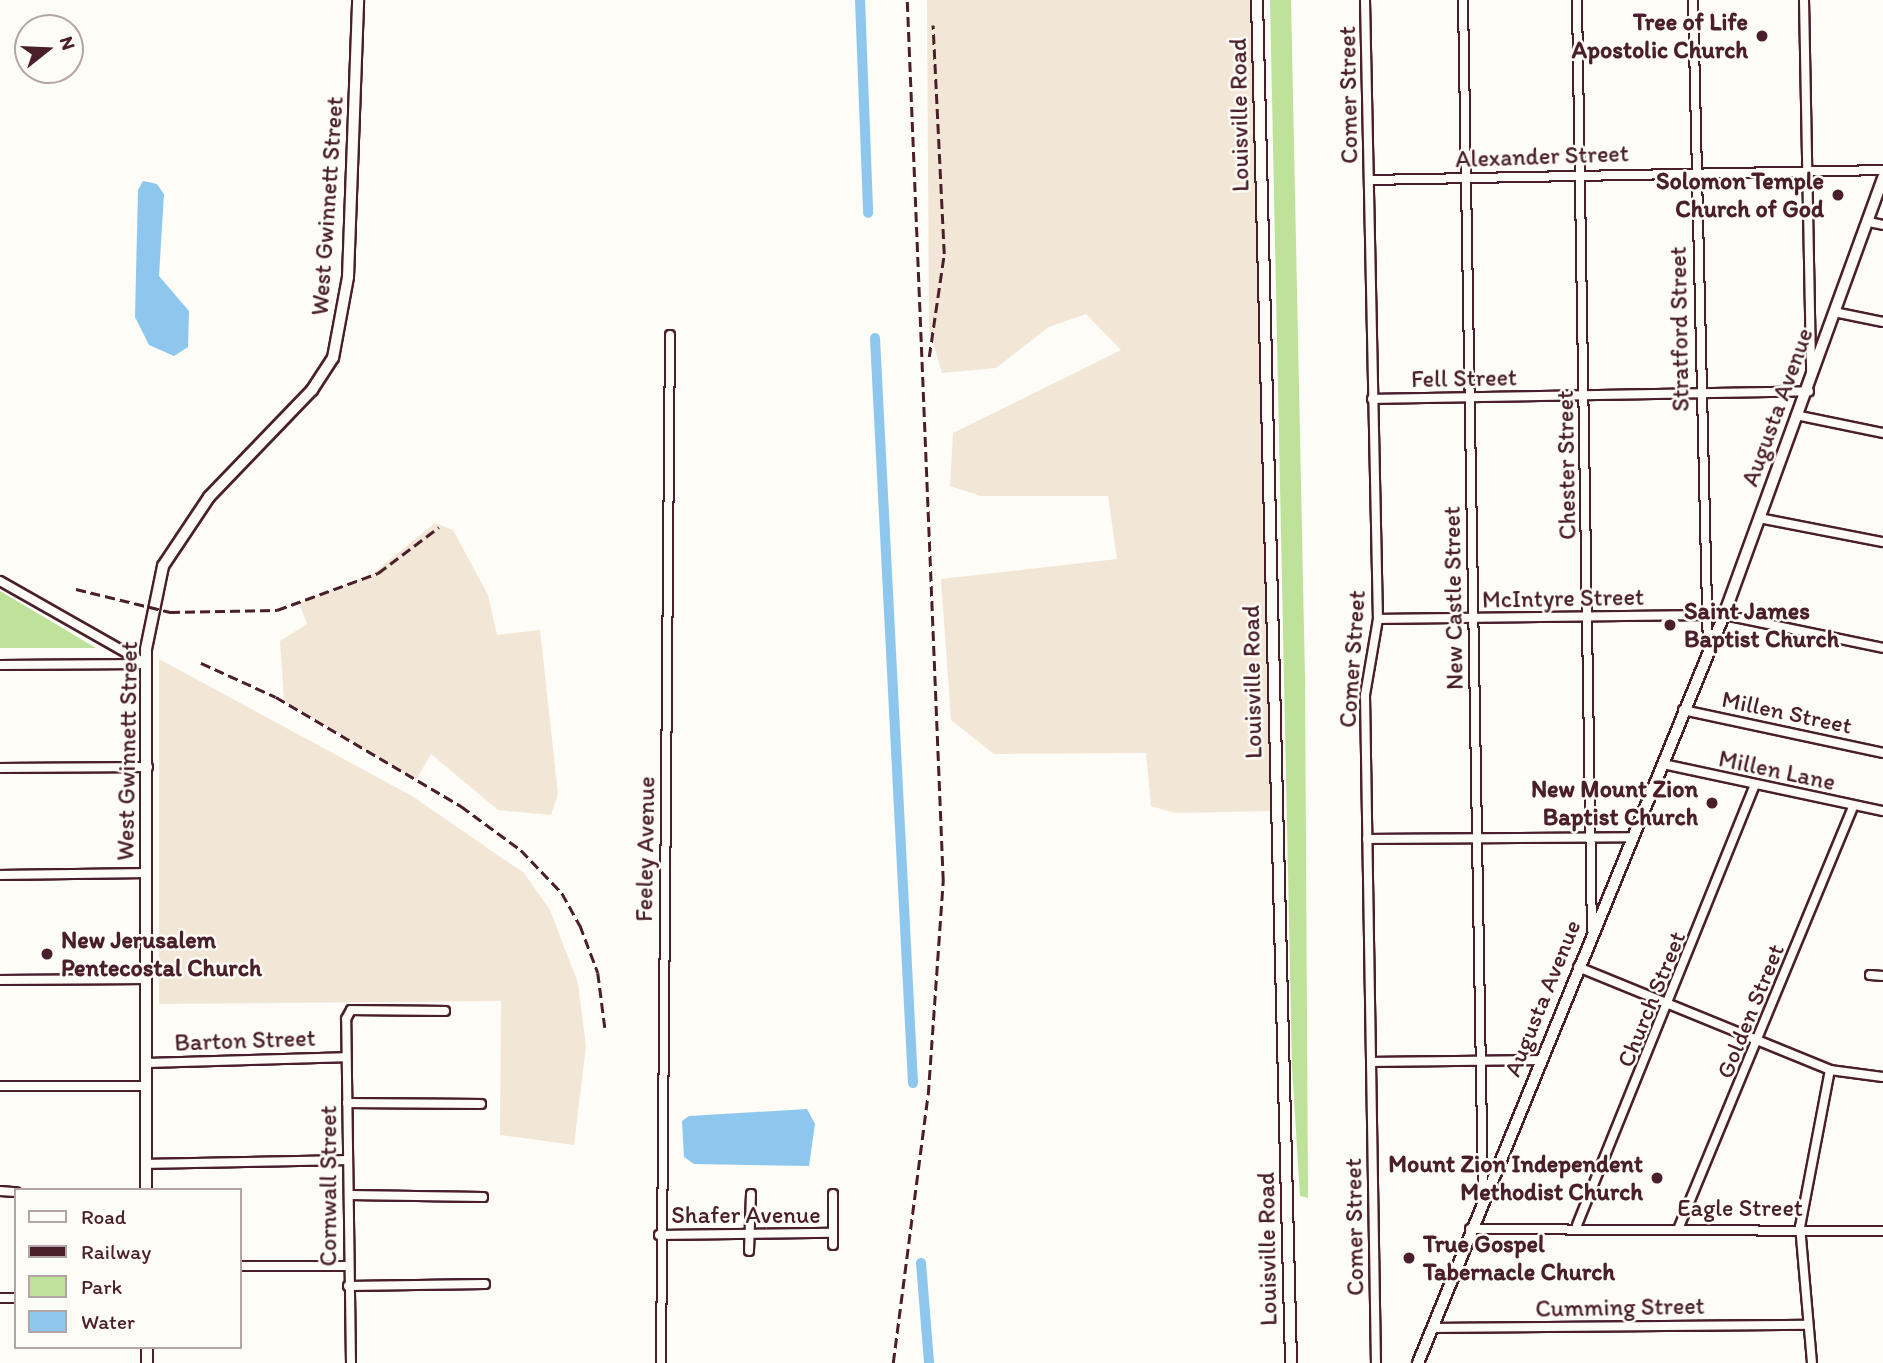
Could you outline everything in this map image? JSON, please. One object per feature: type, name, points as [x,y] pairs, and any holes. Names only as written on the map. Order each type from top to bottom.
[{"type":"main road","name":"West Gwinnett Street","points":[[146,1188],[146,664],[163,566],[209,497],[312,390],[333,358],[348,278],[358,0]]},
{"type":"main road","name":"Louisville Road","points":[[1257,0],[1291,1363]]},
{"type":"main road","name":"Augusta Avenue","points":[[1418,1363],[1483,1195],[1724,615],[1800,416],[1809,391],[1811,371],[1869,222],[1883,177]]},
{"type":"street","name":"Comer Street","points":[[1365,0],[1378,619],[1365,695],[1376,1363]]},
{"type":"street","name":"New Castle Street","points":[[1463,0],[1483,1195]]},
{"type":"street","name":"Chester Street","points":[[1577,0],[1592,930]]},
{"type":"street","name":"Stratford Street","points":[[1693,0],[1698,393],[1706,615]]},
{"type":"street","points":[[1804,0],[1811,371]]},
{"type":"street","name":"Alexander Street","points":[[1369,180],[1578,172],[1883,170]]},
{"type":"street","points":[[1869,222],[1883,225]]},
{"type":"street","points":[[1834,312],[1883,322]]},
{"type":"street","name":"Feeley Avenue","points":[[661,1363],[659,1235],[670,335]]},
{"type":"street","name":"Fell Street","points":[[1373,398],[1809,391]]},
{"type":"street","points":[[1800,416],[1883,433]]},
{"type":"street","points":[[1759,519],[1883,542]]},
{"type":"street","points":[[0,581],[146,664]]},
{"type":"street","name":"Augusta Avenue","points":[[1706,615],[1708,650]]},
{"type":"street","points":[[1724,615],[1883,648]]},
{"type":"street","name":"McIntyre Street","points":[[1378,619],[1724,615]]},
{"type":"street","points":[[0,665],[146,664]]},
{"type":"street","name":"Millen Street","points":[[1684,710],[1883,753]]},
{"type":"street","name":"Millen Lane","points":[[1663,764],[1754,786],[1883,811]]},
{"type":"street","points":[[0,768],[148,767]]},
{"type":"street","name":"Church Street","points":[[1577,1225],[1670,1007],[1754,786]]},
{"type":"street","name":"Golden Street","points":[[1679,1227],[1760,1040],[1853,806]]},
{"type":"street","points":[[1367,839],[1630,837]]},
{"type":"street","points":[[0,875],[145,873]]},
{"type":"street","points":[[1578,967],[1670,1007],[1760,1040],[1830,1070],[1883,1077]]},
{"type":"street","points":[[1870,975],[1883,976]]},
{"type":"street","points":[[0,980],[145,979]]},
{"type":"street","name":"Cornwall Street","points":[[351,1363],[344,1057],[351,1010],[445,1011]]},
{"type":"street","name":"Barton Street","points":[[147,1063],[344,1057]]},
{"type":"street","points":[[1371,1062],[1540,1059]]},
{"type":"street","points":[[1812,1363],[1800,1227],[1830,1070]]},
{"type":"street","points":[[0,1086],[146,1086]]},
{"type":"street","points":[[347,1103],[481,1104]]},
{"type":"street","points":[[146,1164],[346,1160]]},
{"type":"street","points":[[749,1251],[751,1194]]},
{"type":"street","points":[[833,1194],[833,1245]]},
{"type":"street","points":[[349,1195],[484,1197]]},
{"type":"street","name":"Eagle Street","points":[[1470,1229],[1577,1225],[1800,1227],[1883,1231]]},
{"type":"street","name":"Shafer Avenue","points":[[659,1235],[833,1233]]},
{"type":"street","points":[[242,1266],[348,1266]]},
{"type":"street","points":[[348,1286],[485,1284]]},
{"type":"street","name":"Cumming Street","points":[[1433,1328],[1808,1325]]},
{"type":"shaded area","points":[[927,0],[1257,0],[1276,811],[1175,813],[1151,806],[1146,753],[994,754],[951,720],[941,579],[1117,559],[1108,496],[981,496],[950,486],[953,433],[1121,350],[1086,314],[1049,327],[996,368],[942,373],[929,329]]},
{"type":"shaded area","points":[[435,523],[453,530],[488,595],[497,635],[540,630],[558,794],[551,815],[498,810],[431,754],[416,780],[284,701],[280,641],[307,624],[299,603],[372,574]]},
{"type":"shaded area","points":[[159,659],[412,796],[524,873],[550,910],[578,983],[586,1046],[574,1145],[500,1135],[501,1001],[159,1004]]},
{"type":"green space","points":[[1270,0],[1291,0],[1305,678],[1308,1198],[1300,1196],[1292,1067]]},
{"type":"green space","points":[[0,591],[96,648],[0,648]]},
{"type":"water","points":[[143,181],[157,184],[164,194],[159,276],[189,311],[188,347],[174,356],[149,345],[135,317],[138,190]]},
{"type":"water","points":[[807,1109],[815,1124],[809,1166],[694,1164],[684,1157],[682,1121],[689,1116]]},
{"type":"waterway","points":[[860,0],[868,213]]},
{"type":"waterway","points":[[875,338],[913,1083]]},
{"type":"waterway","points":[[921,1263],[929,1363]]},
{"type":"railway","points":[[893,1363],[928,1095],[943,881],[907,0]]},
{"type":"railway","points":[[929,357],[944,254],[933,25]]},
{"type":"railway","points":[[76,589],[170,612],[277,610],[378,573],[439,527]]},
{"type":"railway","points":[[201,663],[276,697],[461,806],[521,850],[562,893],[580,925],[598,973],[605,1028]]},
{"type":"place","name":"Tree of Life Apostolic Church","points":[[1762,36]]},
{"type":"place","name":"Solomon Temple Church of God","points":[[1838,195]]},
{"type":"place","name":"Saint James Baptist Church","points":[[1670,625]]},
{"type":"place","name":"New Mount Zion Baptist Church","points":[[1712,803]]},
{"type":"place","name":"New Jerusalem Pentecostal Church","points":[[47,954]]},
{"type":"place","name":"Mount Zion Independent Methodist Church","points":[[1657,1178]]},
{"type":"place","name":"True Gospel Tabernacle Church","points":[[1409,1258]]}]
